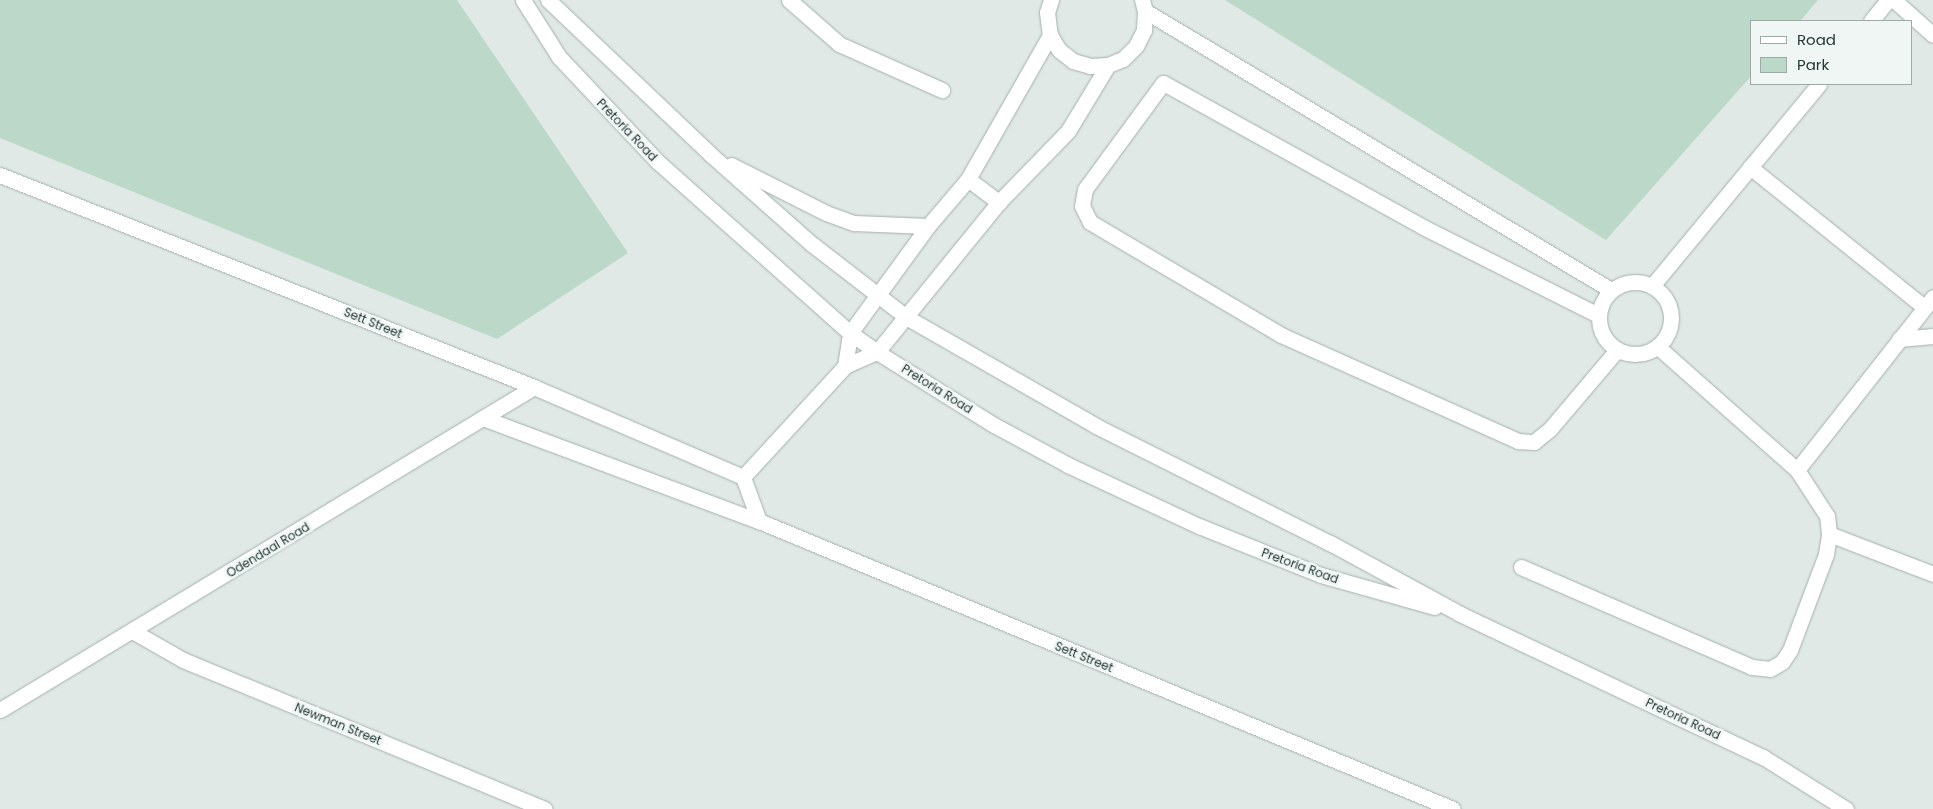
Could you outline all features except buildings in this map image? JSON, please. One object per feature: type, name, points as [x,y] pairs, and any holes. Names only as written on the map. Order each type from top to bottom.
[{"type":"street","name":"Pretoria Road","points":[[523,0],[559,58],[651,155],[850,334],[877,352],[994,425],[1068,464],[1199,526],[1321,575],[1460,614]]},
{"type":"street","name":"Pretoria Road","points":[[548,0],[710,154],[814,245],[906,317],[1096,426],[1330,543],[1460,614],[1763,757],[1846,809]]},
{"type":"street","points":[[789,0],[839,44],[942,90]]},
{"type":"street","points":[[1051,0],[1047,12],[1050,35],[1059,50],[1073,61],[1090,66],[1108,65],[1123,59],[1136,46],[1144,30],[1144,6]]},
{"type":"street","points":[[1872,20],[1888,0]]},
{"type":"street","points":[[1894,0],[1933,35]]},
{"type":"street","points":[[1144,6],[1611,290]]},
{"type":"street","points":[[845,366],[850,334],[928,226],[968,179],[1050,35]]},
{"type":"street","points":[[759,522],[743,477],[845,366],[877,352],[999,202],[1068,131],[1108,65]]},
{"type":"street","points":[[1598,315],[1425,228],[1163,83],[1085,189],[1082,206],[1090,222],[1281,335],[1518,441],[1534,442],[1550,429],[1617,350]]},
{"type":"street","points":[[1652,286],[1818,85]]},
{"type":"street","points":[[710,154],[826,213],[854,223],[928,226]]},
{"type":"street","points":[[1750,167],[1929,302],[1797,470]]},
{"type":"street","name":"Sett Street","points":[[0,175],[534,387],[743,477]]},
{"type":"street","points":[[968,179],[999,202]]},
{"type":"street","points":[[1638,282],[1652,286],[1663,295],[1670,308],[1671,322],[1667,336],[1658,347],[1645,353],[1631,355],[1617,350],[1606,342],[1599,329],[1598,315],[1602,301],[1611,290],[1624,284],[1638,282]]},
{"type":"street","points":[[1899,339],[1933,336]]},
{"type":"street","points":[[1520,567],[1752,667],[1770,669],[1782,662],[1790,650],[1819,574],[1829,534],[1826,516],[1797,470],[1658,347]]},
{"type":"street","name":"Odendaal Road","points":[[0,710],[134,632],[534,387]]},
{"type":"street","name":"Sett Street","points":[[483,418],[759,522],[1453,809]]},
{"type":"street","points":[[1829,534],[1933,574]]},
{"type":"street","name":"Newman Street","points":[[134,632],[183,660],[545,809]]},
{"type":"green space","points":[[0,0],[457,0],[628,253],[497,339],[0,138]]},
{"type":"green space","points":[[1225,0],[1818,0],[1801,20],[1750,20],[1750,77],[1606,240]]}]
